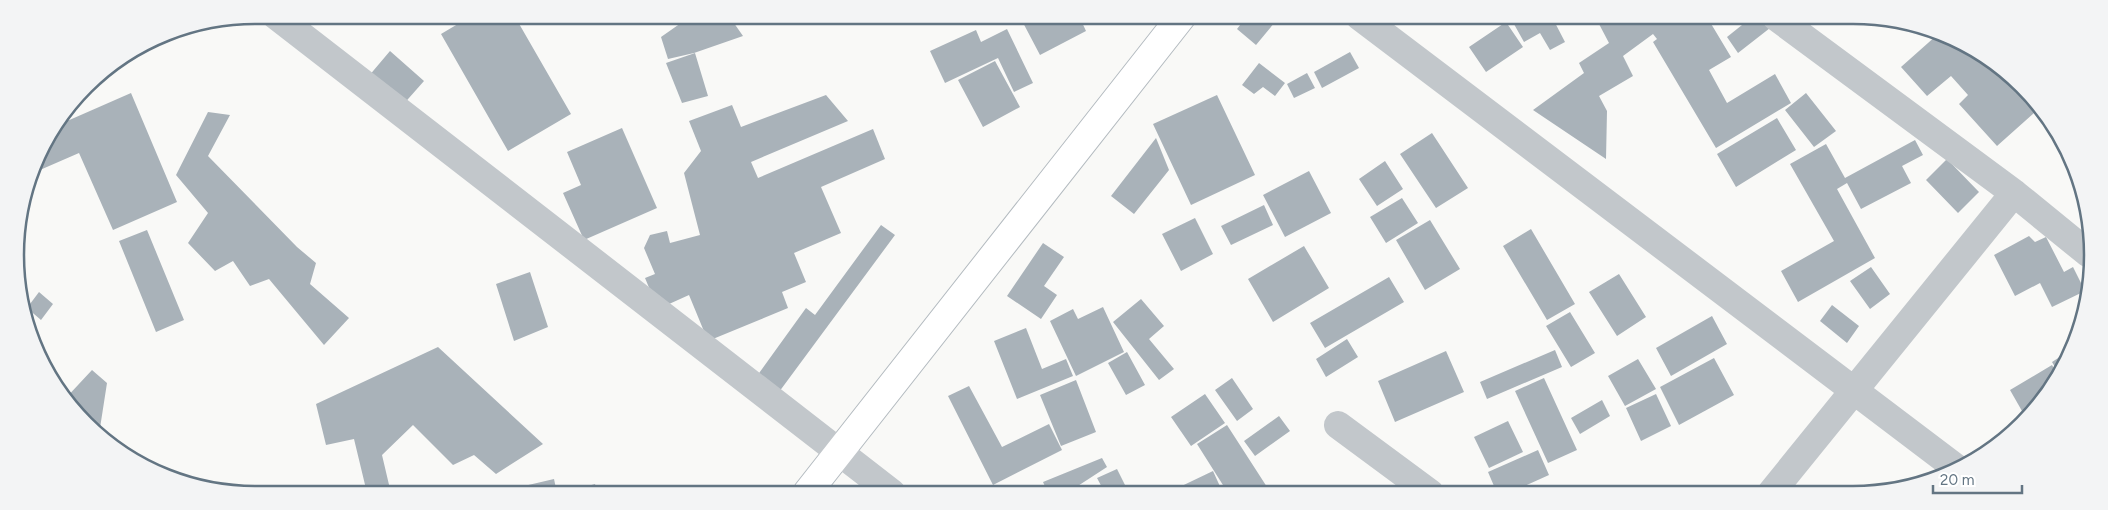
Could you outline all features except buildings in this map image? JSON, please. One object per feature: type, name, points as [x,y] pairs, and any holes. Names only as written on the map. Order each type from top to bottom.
[{"type":"street","points":[[287,24],[883,486]]},
{"type":"street","points":[[812,486],[1176,24]]},
{"type":"street","points":[[1370,24],[1951,464]]},
{"type":"street","points":[[1785,24],[2014,193],[2084,250]]},
{"type":"street","points":[[1777,486],[2014,193]]},
{"type":"street","points":[[1338,425],[1421,486]]}]
